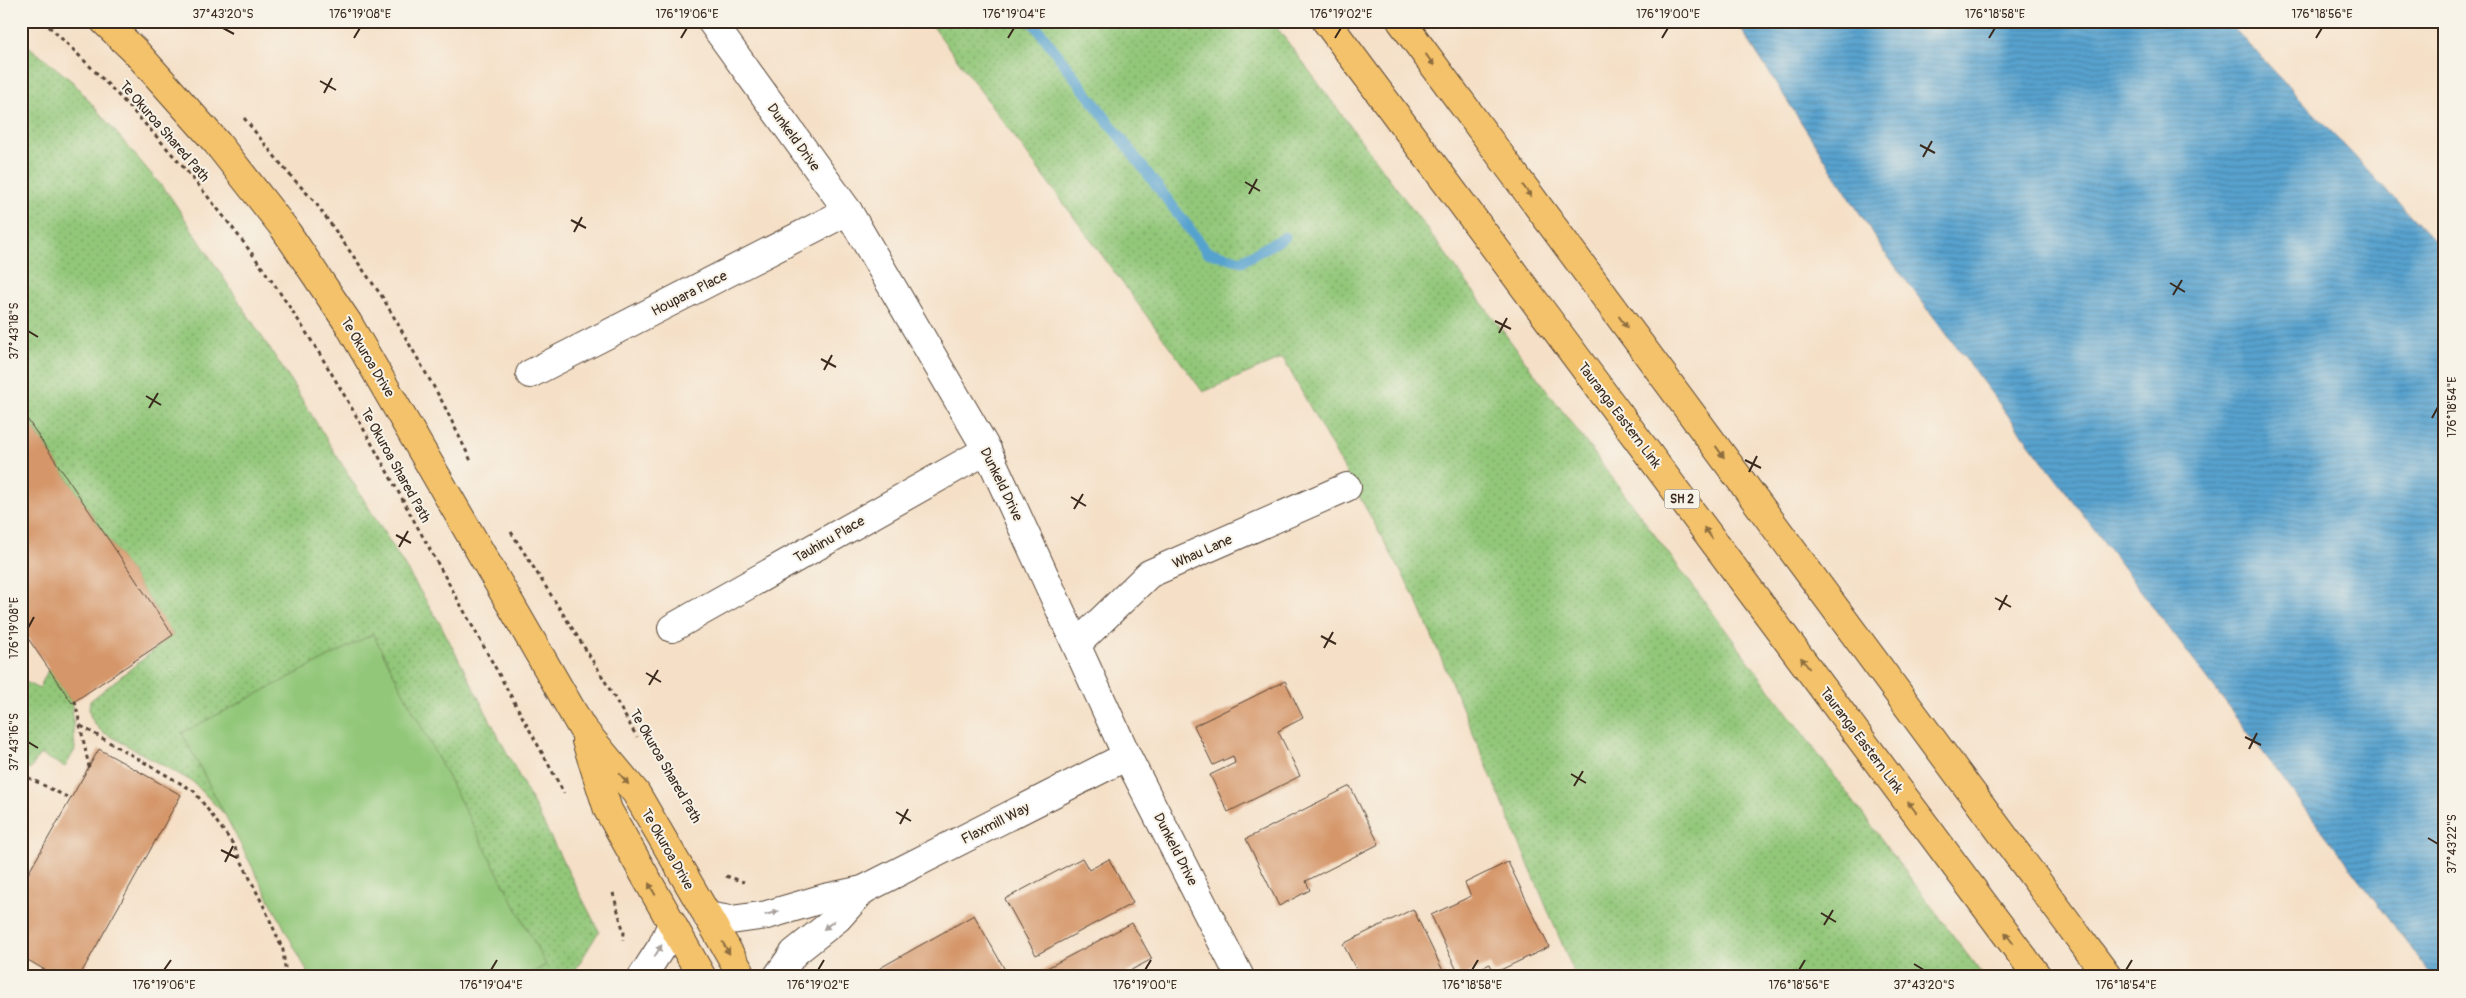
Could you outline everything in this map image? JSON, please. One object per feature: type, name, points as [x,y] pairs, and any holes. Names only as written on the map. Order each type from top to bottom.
[{"type":"main road","name":"Te Okuroa Drive","points":[[104,21],[136,52],[217,143],[284,228],[343,315],[582,728],[636,794],[743,977]]},
{"type":"main road","name":"Tauranga Eastern Link","points":[[1326,21],[2038,977]]},
{"type":"main road","points":[[1401,21],[2108,977]]},
{"type":"main road","name":"Te Okuroa Drive","points":[[582,728],[608,810],[702,977]]},
{"type":"street","name":"Dunkeld Drive","points":[[711,21],[848,211],[987,450],[1127,756],[1240,977]]},
{"type":"street","name":"Houpara Place","points":[[530,374],[848,211]]},
{"type":"street","name":"Tauhinu Place","points":[[672,628],[987,450]]},
{"type":"street","name":"Whau Lane","points":[[1077,644],[1149,574],[1347,487]]},
{"type":"street","name":"Flaxmill Way","points":[[707,916],[731,920],[767,915],[825,898],[863,890],[1127,756]]},
{"type":"street","name":"Flaxmill Way","points":[[777,977],[794,953],[838,918],[863,890]]},
{"type":"street","points":[[642,977],[672,924]]},
{"type":"path","name":"Te Okuroa Shared Path","points":[[43,21],[137,114],[233,229],[278,290],[349,402],[566,795]]},
{"type":"path","points":[[240,113],[288,173],[315,202],[383,298],[443,403],[472,465]]},
{"type":"path","name":"Te Okuroa Shared Path","points":[[510,530],[598,669],[641,744]]},
{"type":"path","points":[[75,701],[89,766]]},
{"type":"path","points":[[80,726],[194,792],[233,844],[261,900],[283,950],[286,977]]},
{"type":"path","points":[[21,774],[71,799]]},
{"type":"path","points":[[721,874],[737,881],[752,882]]},
{"type":"path","points":[[611,888],[624,932],[622,949]]},
{"type":"path","points":[[21,971],[31,977]]},
{"type":"green space","points":[[929,21],[1272,21],[1984,977],[1576,977],[1417,601],[1283,358],[1203,392]]},
{"type":"green space","points":[[21,40],[73,82],[170,196],[287,375],[441,625],[599,931],[571,977],[524,977],[546,965],[183,732],[226,816],[193,782],[101,731],[93,721],[89,710],[90,701],[173,635],[21,410]]},
{"type":"green space","points":[[373,634],[546,965],[524,977],[310,977],[182,733]]},
{"type":"green space","points":[[49,668],[72,703],[75,750],[65,767],[40,754],[30,770],[21,765],[21,680],[39,689]]},
{"type":"water","points":[[1736,21],[2227,21],[2445,252],[2445,977],[2433,977],[1886,254]]},
{"type":"building","points":[[21,410],[173,635],[72,703],[21,628]]},
{"type":"building","points":[[1285,681],[1303,718],[1278,731],[1300,776],[1228,812],[1210,775],[1235,763],[1233,756],[1213,765],[1194,726]]},
{"type":"building","points":[[99,749],[181,795],[79,977],[57,977],[21,956],[21,886]]},
{"type":"building","points":[[1350,786],[1379,844],[1306,881],[1310,890],[1279,906],[1246,839]]},
{"type":"building","points":[[1082,858],[1089,870],[1109,859],[1133,903],[1036,955],[1005,899]]},
{"type":"building","points":[[1508,862],[1549,947],[1494,973],[1490,964],[1460,977],[1431,915],[1471,896],[1465,883]]},
{"type":"building","points":[[1413,909],[1446,977],[1360,977],[1343,944]]},
{"type":"building","points":[[974,915],[1009,977],[885,977],[880,968]]},
{"type":"building","points":[[1132,923],[1152,959],[1122,975],[1123,977],[1030,977]]},
{"type":"waterway","points":[[1032,21],[1207,252],[1242,261],[1285,237]]}]
